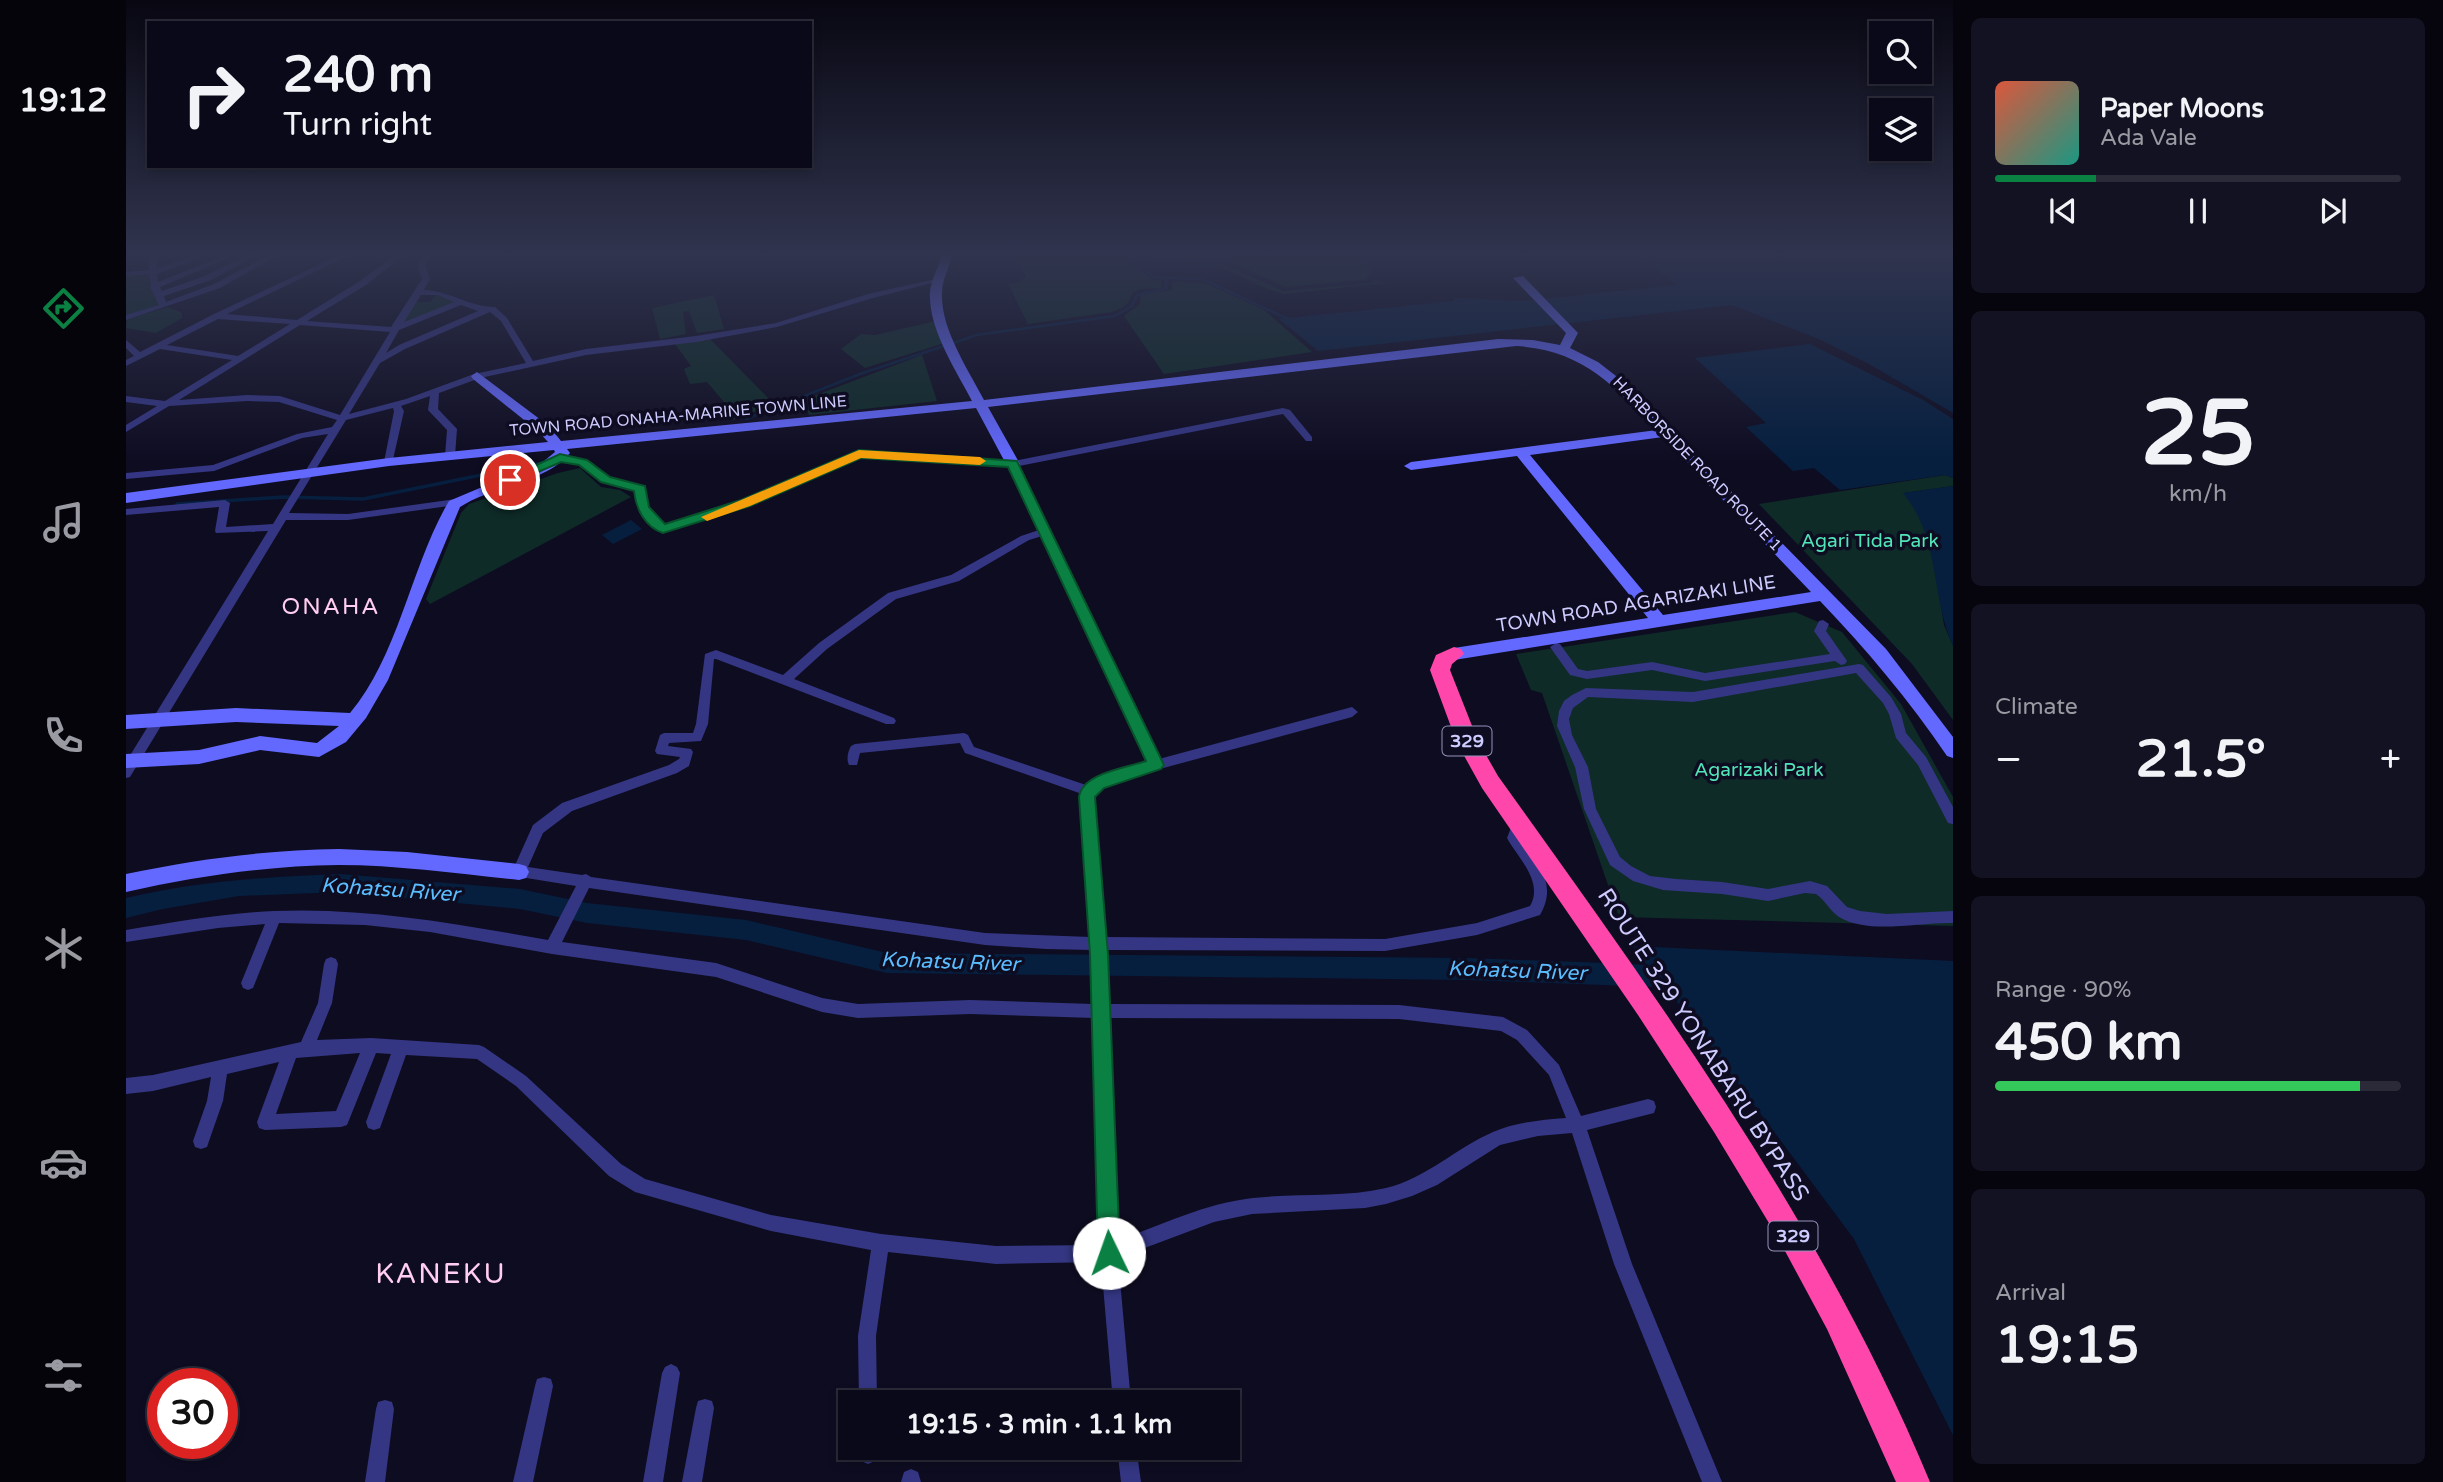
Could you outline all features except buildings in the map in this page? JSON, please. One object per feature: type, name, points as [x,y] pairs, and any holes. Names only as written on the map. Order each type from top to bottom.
[{"type":"highway","name":"ROUTE 329 YONABARU BYPASS","points":[[1454,654],[1443,660],[1440,670],[1452,705],[1478,762],[1647,1006],[1730,1133],[1813,1270],[1869,1382],[1913,1482]]},
{"type":"street","points":[[126,363],[201,324]]},
{"type":"street","points":[[126,429],[293,324]]},
{"type":"street","points":[[311,324],[392,330],[406,324]]},
{"type":"street","points":[[128,765],[160,718],[376,363],[396,324]]},
{"type":"street","points":[[376,363],[402,347],[455,324]]},
{"type":"street","points":[[507,324],[531,364]]},
{"type":"street","points":[[126,399],[163,404],[247,398],[280,399],[341,418],[396,405],[477,376],[586,352],[696,339],[780,324]]},
{"type":"street","points":[[944,324],[950,344],[1013,464],[1156,765]]},
{"type":"street","points":[[1564,324],[1572,333],[1564,349]]},
{"type":"street","name":"HARBORSIDE ROAD ROUTE 1","points":[[1234,374],[1510,342],[1544,344],[1564,349],[1600,367],[1825,595],[1901,678],[1953,751]]},
{"type":"street","points":[[126,343],[139,356]]},
{"type":"street","points":[[157,346],[240,359]]},
{"type":"street","name":"TOWN ROAD ONAHA-MARINE TOWN LINE","points":[[126,498],[389,461],[560,452],[1234,374]]},
{"type":"street","points":[[477,376],[544,429],[560,452],[583,462],[605,480],[640,489],[643,508],[663,529],[745,503],[859,454],[1013,464],[1283,411],[1287,412],[1309,439]]},
{"type":"street","points":[[435,392],[433,410],[442,416],[452,429],[450,456]]},
{"type":"street","points":[[389,461],[399,411],[396,405]]},
{"type":"street","points":[[126,477],[214,468],[300,436],[333,430]]},
{"type":"street","points":[[1411,467],[1667,433]]},
{"type":"street","points":[[282,516],[311,520],[348,518],[456,502],[560,452]]},
{"type":"street","points":[[1521,452],[1660,621]]},
{"type":"street","points":[[128,765],[199,757],[260,743],[319,750],[327,748],[343,736],[377,685],[388,663],[456,502]]},
{"type":"street","points":[[126,512],[225,503],[220,531],[275,527]]},
{"type":"street","points":[[785,680],[823,646],[892,596],[955,578],[1025,538],[1045,532]]},
{"type":"street","name":"TOWN ROAD AGARIZAKI LINE","points":[[1454,654],[1825,595]]},
{"type":"street","points":[[1823,624],[1820,631],[1837,657],[1853,670]]},
{"type":"street","points":[[1556,647],[1574,673],[1587,675],[1652,666],[1705,677],[1837,657]]},
{"type":"street","points":[[519,872],[538,829],[567,807],[673,769],[685,762],[687,752],[661,751],[664,738],[696,738],[702,724],[709,657],[716,654],[890,721]]},
{"type":"street","points":[[1953,819],[1922,761],[1900,736],[1895,714],[1887,700],[1859,668],[1693,697],[1586,692],[1573,700],[1565,711],[1562,726],[1583,766],[1591,809],[1609,853],[1624,868],[1638,876],[1674,887],[1716,887],[1769,895],[1810,887],[1830,895],[1847,914],[1879,919],[1900,920],[1931,915],[1953,917]]},
{"type":"street","points":[[1746,671],[1776,683]]},
{"type":"street","points":[[1587,675],[1594,691]]},
{"type":"street","points":[[1705,677],[1719,693]]},
{"type":"street","points":[[1088,791],[1098,783],[1156,765],[1352,712]]},
{"type":"street","points":[[126,722],[160,718],[277,715],[354,720]]},
{"type":"street","points":[[853,761],[856,749],[964,738],[969,750],[1088,791]]},
{"type":"street","points":[[1088,791],[1099,949],[1109,1253],[1121,1390]]},
{"type":"street","points":[[126,883],[237,864],[331,858],[398,860],[519,872],[584,884],[975,937],[1099,949],[1385,945],[1466,931],[1528,916],[1535,911],[1543,898],[1541,883],[1514,838],[1519,824]]},
{"type":"street","points":[[554,944],[584,884]]},
{"type":"street","points":[[248,983],[275,917]]},
{"type":"street","points":[[126,936],[218,922],[275,917],[342,917],[392,921],[716,970],[822,1005],[858,1011],[1101,1004],[1399,1012],[1503,1024],[1522,1035],[1554,1069],[1577,1125],[1623,1264],[1713,1482]]},
{"type":"street","points":[[331,964],[326,1003],[298,1049],[265,1122],[341,1119],[371,1045]]},
{"type":"street","points":[[126,1086],[153,1083],[298,1049],[371,1045],[479,1052],[521,1081],[615,1170],[641,1186],[771,1223],[881,1243],[996,1255],[1109,1253],[1213,1214],[1252,1206],[1365,1200],[1386,1196],[1431,1179],[1497,1138],[1538,1128],[1577,1125],[1648,1107]]},
{"type":"street","points":[[374,1122],[401,1047]]},
{"type":"street","points":[[201,1141],[215,1101],[221,1066]]},
{"type":"street","points":[[868,1390],[867,1336],[881,1243]]},
{"type":"street","points":[[653,1482],[671,1373]]},
{"type":"street","points":[[523,1482],[544,1386]]},
{"type":"street","points":[[692,1482],[705,1408]]},
{"type":"street","points":[[375,1482],[385,1409]]},
{"type":"street","points":[[1128,1460],[1131,1482]]},
{"type":"green space","points":[[126,324],[171,324],[156,333],[126,328]]},
{"type":"green space","points":[[656,324],[685,324],[686,334],[660,339]]},
{"type":"green space","points":[[694,324],[723,324],[724,329],[697,333]]},
{"type":"green space","points":[[922,324],[937,324],[944,343],[865,368],[841,349],[861,334],[875,335]]},
{"type":"green space","points":[[1130,324],[1280,324],[1312,352],[1164,374]]},
{"type":"green space","points":[[710,339],[775,405],[732,420],[735,415],[707,382],[690,384],[684,369],[691,366],[675,344]]},
{"type":"green space","points":[[922,355],[937,401],[809,415],[803,400]]},
{"type":"green space","points":[[580,468],[601,487],[620,490],[631,497],[430,604],[426,599],[461,513],[469,504]]},
{"type":"green space","name":"Agari Tida Park","points":[[1945,475],[1953,478],[1953,486],[1904,493],[1916,508],[1929,537],[1944,625],[1953,646],[1953,720],[1912,664],[1759,504]]},
{"type":"green space","name":"Agarizaki Park","points":[[1795,612],[1842,632],[1901,704],[1953,797],[1953,926],[1619,917],[1542,693],[1531,690],[1516,654]]},
{"type":"water","points":[[1285,324],[1560,324],[1318,351]]},
{"type":"water","points":[[1781,324],[1953,324],[1953,413],[1869,364],[1819,339]]},
{"type":"water","points":[[1810,344],[1923,400],[1953,419],[1953,478],[1945,475],[1840,490],[1814,468],[1793,471],[1746,427],[1766,423],[1695,358]]},
{"type":"water","points":[[1953,486],[1953,646],[1941,607],[1924,529],[1903,493]]},
{"type":"water","points":[[631,520],[642,529],[613,544],[602,535]]},
{"type":"water","points":[[1632,946],[1953,961],[1953,1435],[1854,1239],[1675,999]]},
{"type":"waterway","points":[[746,419],[860,374],[977,335],[1056,324]]},
{"type":"waterway","points":[[177,504],[283,497],[363,499],[541,463],[533,465]]},
{"type":"waterway","name":"Kohatsu River","points":[[126,908],[239,887],[340,883],[520,899],[587,913],[746,930],[887,963],[1468,969],[1657,976]]},
{"type":"slow traffic","points":[[707,517],[859,454],[980,461]]},
{"type":"district","name":"ONAHA","points":[[331,607]]},
{"type":"district","name":"KANEKU","points":[[441,1274]]},
{"type":"route","points":[[510,480],[560,458],[577,460],[605,480],[640,489],[643,508],[656,525],[663,529],[745,503],[859,454],[1013,464],[1156,765],[1098,783],[1091,787],[1087,797],[1099,954],[1109,1253]]}]
